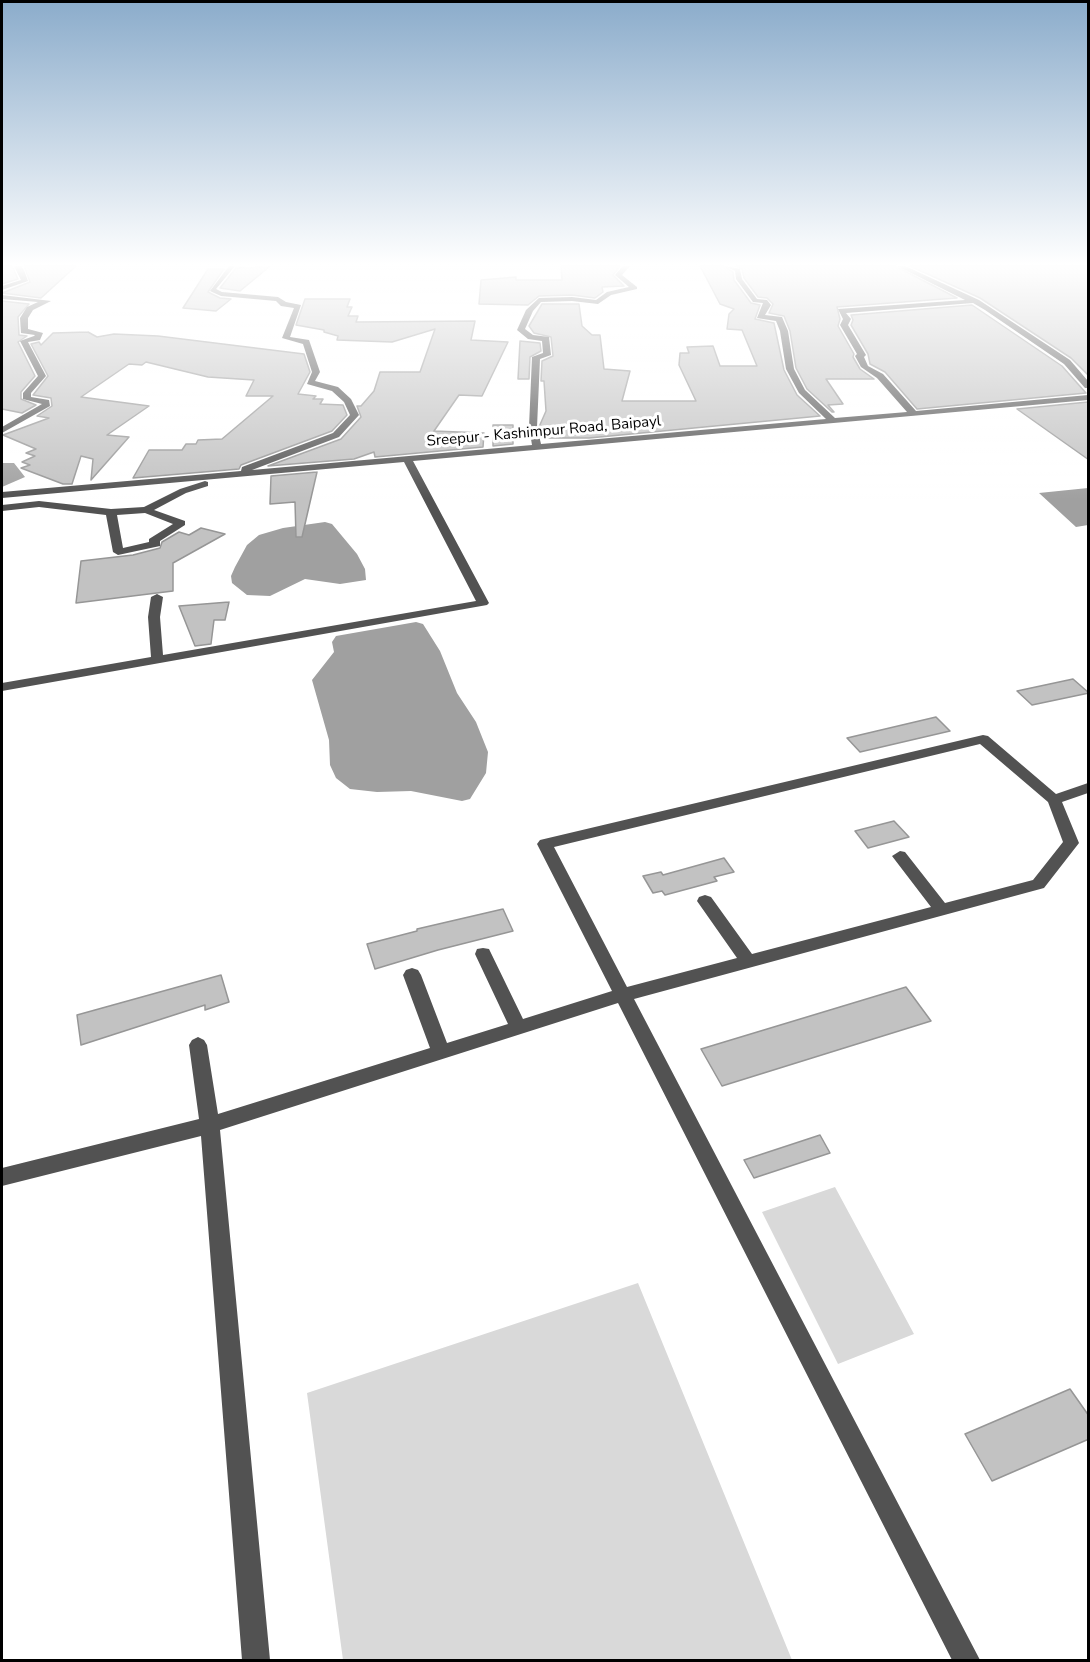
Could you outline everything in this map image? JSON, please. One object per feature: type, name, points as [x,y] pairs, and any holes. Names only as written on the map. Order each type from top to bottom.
[{"type":"street","points":[[2,430],[46,406],[46,402],[27,399],[27,393],[42,376],[33,363],[25,344]]},
{"type":"street","points":[[146,510],[183,490],[232,475],[272,457],[336,435],[355,415],[348,401],[335,389],[310,382],[316,372],[307,344]]},
{"type":"street","points":[[537,447],[533,427],[536,357],[547,355],[546,344]]},
{"type":"street","points":[[786,344],[790,369],[802,390],[832,420]]},
{"type":"street","points":[[855,344],[862,355],[859,356],[865,367],[880,376],[913,413]]},
{"type":"street","points":[[1039,344],[1067,362],[1089,386]]},
{"type":"street","name":"Sreepur - Kashimpur Road, Baipayl","points":[[2,495],[1089,398]]},
{"type":"street","points":[[2,687],[483,603],[408,460]]},
{"type":"street","points":[[2,508],[39,504],[111,512],[146,510],[181,523],[153,541],[156,544],[118,552],[111,512]]},
{"type":"street","points":[[157,597],[154,617],[157,660]]},
{"type":"street","points":[[2,1177],[210,1125],[622,995],[1038,884],[1071,843],[1054,800],[983,739],[545,844],[622,995],[966,1660]]},
{"type":"street","points":[[1054,800],[1089,788]]},
{"type":"street","points":[[900,855],[942,910]]},
{"type":"street","points":[[705,901],[748,962]]},
{"type":"street","points":[[483,954],[519,1028]]},
{"type":"street","points":[[412,975],[441,1052]]},
{"type":"street","points":[[198,1045],[210,1125],[256,1660]]},
{"type":"shaded area","points":[[2,463],[14,463],[25,477],[2,487]]},
{"type":"shaded area","points":[[1088,488],[1088,525],[1076,527],[1039,493]]},
{"type":"shaded area","points":[[325,522],[332,524],[357,554],[365,569],[366,580],[340,584],[305,579],[270,596],[247,595],[232,583],[231,576],[247,545],[259,535],[283,528]]},
{"type":"shaded area","points":[[416,622],[423,624],[440,651],[457,693],[476,722],[488,752],[486,773],[470,799],[462,801],[411,791],[377,792],[350,789],[336,778],[330,765],[329,740],[312,680],[334,652],[332,642],[336,636]]},
{"type":"shaded area","points":[[835,1187],[914,1334],[838,1364],[762,1212]]},
{"type":"shaded area","points":[[638,1283],[792,1660],[343,1660],[307,1393]]},
{"type":"building","points":[[2,344],[19,344],[35,376],[21,392],[21,399],[36,405],[22,413],[2,409]]},
{"type":"building","points":[[31,344],[219,344],[304,354],[310,372],[298,394],[316,396],[313,399],[323,399],[320,404],[343,405],[347,415],[332,431],[241,465],[239,469],[133,478],[149,450],[182,450],[186,444],[196,444],[198,440],[222,439],[273,396],[246,396],[254,380],[208,377],[146,362],[142,365],[129,364],[81,397],[149,406],[107,435],[129,437],[91,480],[93,459],[81,456],[72,484],[63,484],[21,468],[30,465],[22,462],[35,456],[26,453],[36,449],[3,435],[49,418],[37,416],[52,406],[51,398],[33,395],[48,376]]},
{"type":"building","points":[[430,344],[507,344],[482,396],[459,395],[434,431],[484,433],[483,447],[375,457],[374,452],[354,459],[268,466],[341,439],[361,417],[357,406],[361,406],[374,391],[380,372],[420,372]]},
{"type":"building","points":[[520,344],[540,344],[541,351],[530,357],[529,379],[518,379]]},
{"type":"building","points":[[552,344],[601,344],[604,369],[630,371],[622,401],[696,401],[679,365],[680,353],[689,353],[687,347],[713,346],[720,366],[757,366],[748,344],[778,344],[784,370],[797,395],[820,416],[589,438],[542,438],[539,427],[546,411],[544,381],[541,381],[542,361],[553,356]]},
{"type":"building","points":[[792,344],[848,344],[860,369],[874,379],[826,379],[843,404],[828,405],[834,412],[832,412],[807,389],[796,368]]},
{"type":"building","points":[[862,344],[1029,344],[1062,366],[1086,393],[917,409],[885,372],[870,364],[868,354]]},
{"type":"building","points":[[1049,344],[1089,344],[1089,376],[1071,358]]},
{"type":"building","points":[[1088,402],[1089,460],[1017,409]]},
{"type":"building","points":[[493,425],[513,425],[513,444],[493,446]]},
{"type":"building","points":[[317,472],[302,537],[296,537],[295,502],[270,504],[271,476]]},
{"type":"building","points":[[201,528],[225,534],[173,563],[173,591],[76,603],[81,561],[133,555],[160,548],[162,542],[179,532],[189,535]]},
{"type":"building","points":[[229,602],[225,620],[214,620],[211,644],[195,646],[179,606]]},
{"type":"building","points":[[1073,679],[1089,693],[1032,705],[1017,691]]},
{"type":"building","points":[[936,717],[950,731],[860,752],[847,738]]},
{"type":"building","points":[[894,821],[909,837],[868,848],[855,831]]},
{"type":"building","points":[[724,858],[734,872],[714,877],[717,881],[665,895],[662,891],[653,893],[643,876],[661,872],[663,875]]},
{"type":"building","points":[[503,909],[513,931],[375,969],[367,944],[417,931],[417,929]]},
{"type":"building","points":[[221,975],[229,1002],[205,1010],[205,1005],[81,1045],[77,1015]]},
{"type":"building","points":[[906,987],[931,1021],[722,1086],[701,1049]]},
{"type":"building","points":[[820,1135],[830,1153],[754,1178],[744,1160]]},
{"type":"building","points":[[1070,1389],[1089,1416],[1089,1439],[992,1481],[965,1434]]}]
